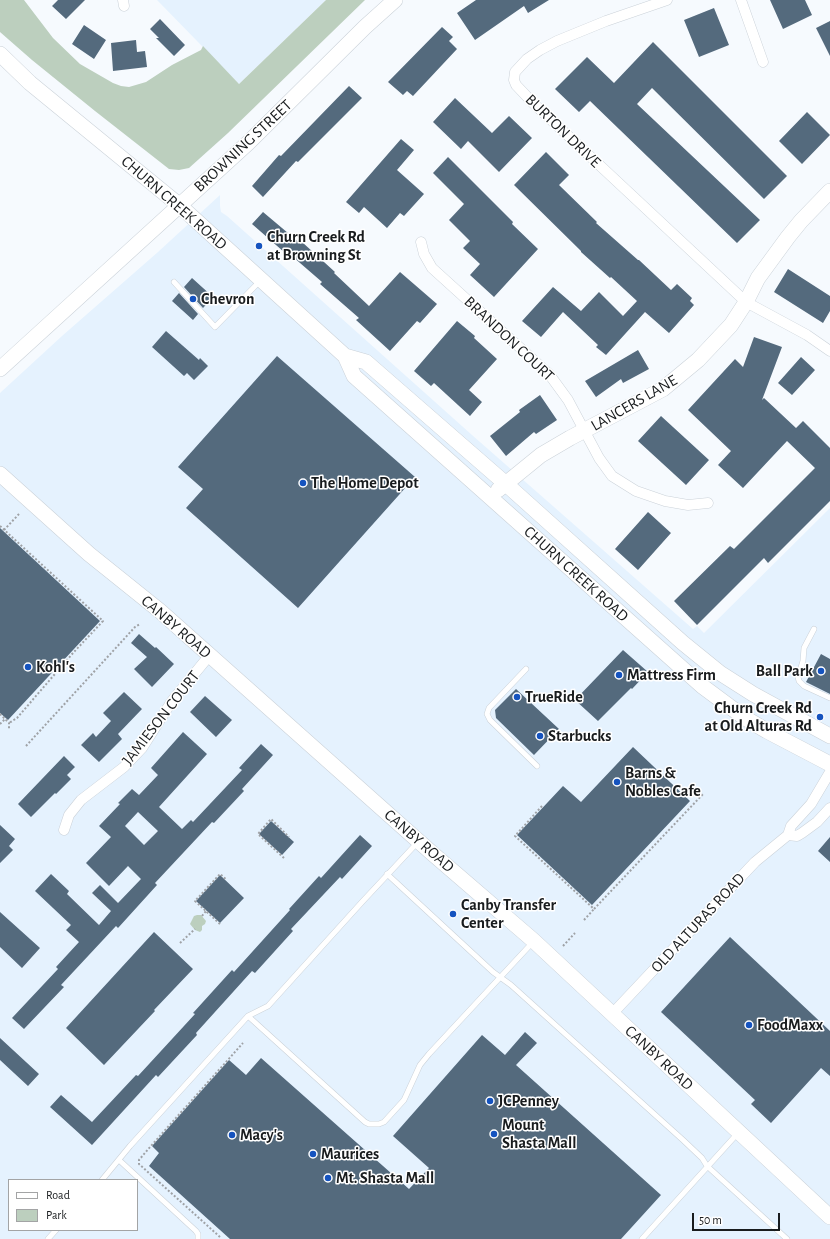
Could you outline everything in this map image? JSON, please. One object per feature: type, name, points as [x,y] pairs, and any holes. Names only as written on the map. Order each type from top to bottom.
[{"type":"street","name":"BROWNING STREET","points":[[0,369],[269,123],[370,22],[395,0]]},
{"type":"street","name":"BURTON DRIVE","points":[[667,0],[606,21],[557,41],[527,58],[515,72],[514,80],[516,85],[533,104],[746,302],[830,350]]},
{"type":"street","points":[[741,0],[763,62]]},
{"type":"street","name":"CHURN CREEK ROAD","points":[[0,54],[30,83],[179,205],[345,356],[354,376],[702,686],[745,718],[830,764]]},
{"type":"street","name":"LANCERS LANE","points":[[490,497],[541,455],[663,389],[682,375],[731,325],[746,302],[758,278],[788,237],[801,220],[830,191]]},
{"type":"street","name":"BRANDON COURT","points":[[421,242],[424,254],[432,268],[549,374],[568,400],[604,467],[612,476],[636,491],[665,501],[688,505],[708,503]]},
{"type":"street","name":"CHURN CREEK ROAD","points":[[345,356],[366,362],[506,484],[683,643],[720,673],[753,694],[830,736]]},
{"type":"street","name":"CANBY ROAD","points":[[0,474],[89,554],[160,611],[534,941],[830,1217]]},
{"type":"street","name":"JAMIESON COURT","points":[[64,830],[69,815],[82,800],[124,767],[142,748],[172,701],[210,656]]},
{"type":"street","name":"OLD ALTURAS ROAD","points":[[612,1014],[755,862],[788,835],[791,826],[811,804],[830,772]]},
{"type":"street","name":"OLD ALTURAS ROAD","points":[[788,835],[797,836],[802,833],[817,822],[830,808]]},
{"type":"lane","points":[[174,282],[215,327],[261,280]]},
{"type":"lane","points":[[814,629],[804,648],[803,661],[798,677],[799,681],[804,686],[830,698]]},
{"type":"lane","points":[[526,669],[489,708],[488,714],[490,720],[537,766]]},
{"type":"lane","points":[[103,1179],[130,1146],[248,1016],[268,1006],[387,874],[419,841]]},
{"type":"lane","points":[[387,874],[500,978],[511,985],[683,1140],[702,1158],[707,1166],[787,1239]]},
{"type":"lane","points":[[248,1016],[365,1122],[369,1124],[384,1122],[404,1100],[420,1065],[534,941]]},
{"type":"lane","points":[[642,1239],[739,1132]]},
{"type":"lane","points":[[119,1160],[196,1231],[198,1234],[198,1239]]},
{"type":"lane","points":[[48,1239],[55,1231]]},
{"type":"path","points":[[4,530],[19,514]]},
{"type":"path","points":[[0,526],[103,621],[73,653],[17,718],[9,723]]},
{"type":"path","points":[[26,746],[135,627],[140,624]]},
{"type":"path","points":[[0,714],[9,723],[9,730]]},
{"type":"path","points":[[0,724],[5,719]]},
{"type":"path","points":[[584,920],[704,793]]},
{"type":"path","points":[[542,806],[515,836],[594,909]]},
{"type":"path","points":[[284,858],[258,834],[271,819],[290,837]]},
{"type":"path","points":[[220,924],[195,901],[220,874],[227,880]]},
{"type":"path","points":[[202,916],[206,911]]},
{"type":"path","points":[[180,943],[195,930]]},
{"type":"path","points":[[563,946],[575,933]]},
{"type":"path","points":[[220,1237],[139,1164],[139,1160],[243,1043]]},
{"type":"shaded area","points":[[157,0],[326,0],[239,84]]},
{"type":"shaded area","points":[[220,195],[221,212],[693,629],[697,626],[704,633],[830,508],[830,1239],[0,1239],[0,393],[62,336],[158,252]]},
{"type":"green space","points":[[0,0],[24,0],[53,38],[80,64],[113,83],[129,87],[146,82],[172,65],[201,50],[203,46],[239,84],[326,0],[365,0],[228,133],[189,168],[179,170],[169,169],[32,60],[0,32]]},
{"type":"green space","points":[[201,915],[206,921],[200,932],[195,930],[190,924],[194,916]]},
{"type":"building","points":[[58,0],[85,0],[66,19],[52,6]]},
{"type":"building","points":[[476,0],[549,0],[528,13],[524,6],[475,40],[457,13]]},
{"type":"building","points":[[770,0],[805,0],[812,15],[783,29]]},
{"type":"building","points":[[714,8],[729,45],[699,57],[684,20]]},
{"type":"building","points":[[160,19],[185,45],[174,56],[156,38],[159,38],[150,29]]},
{"type":"building","points":[[830,21],[830,56],[816,28]]},
{"type":"building","points":[[84,25],[106,40],[94,59],[72,44]]},
{"type":"building","points":[[442,27],[453,37],[449,41],[457,49],[413,96],[407,91],[403,95],[388,82]]},
{"type":"building","points":[[136,40],[137,52],[145,51],[147,67],[113,71],[111,43]]},
{"type":"building","points":[[653,42],[787,176],[764,199],[652,88],[637,104],[760,220],[737,243],[590,101],[579,112],[555,89],[587,57],[614,83]]},
{"type":"building","points":[[349,86],[362,98],[298,162],[296,161],[263,197],[252,186],[279,155],[281,156]]},
{"type":"building","points":[[455,98],[492,133],[509,116],[532,138],[499,172],[468,141],[461,149],[433,122]]},
{"type":"building","points":[[807,112],[830,135],[802,164],[779,141]]},
{"type":"building","points":[[401,139],[414,150],[397,170],[424,194],[404,216],[400,213],[387,228],[364,207],[359,213],[346,202]]},
{"type":"building","points":[[546,152],[569,175],[559,185],[597,222],[596,223],[671,290],[677,284],[692,298],[690,301],[694,305],[669,333],[645,312],[606,355],[596,347],[598,345],[563,312],[541,337],[522,321],[553,287],[581,311],[599,292],[623,316],[637,301],[581,252],[514,185]]},
{"type":"building","points":[[448,157],[538,249],[494,297],[470,275],[480,264],[463,248],[470,241],[449,220],[464,204],[433,173]]},
{"type":"building","points":[[263,212],[301,244],[302,242],[369,306],[400,272],[437,304],[420,323],[417,321],[390,351],[356,320],[359,318],[320,284],[322,282],[252,224]]},
{"type":"building","points":[[788,269],[830,296],[830,311],[823,323],[774,292]]},
{"type":"building","points":[[192,278],[213,297],[203,308],[184,287]]},
{"type":"building","points":[[179,293],[198,314],[193,320],[172,301]]},
{"type":"building","points":[[457,321],[475,336],[474,338],[497,359],[469,390],[482,402],[470,416],[434,383],[431,386],[414,371]]},
{"type":"building","points":[[166,331],[208,366],[194,380],[187,373],[184,376],[152,347]]},
{"type":"building","points":[[754,337],[782,347],[762,400],[764,398],[796,428],[803,421],[830,448],[830,501],[768,563],[764,558],[697,625],[674,601],[730,546],[734,549],[815,468],[787,441],[743,488],[718,465],[731,451],[688,410],[735,359],[743,367]]},
{"type":"building","points":[[638,350],[649,369],[623,383],[621,379],[596,397],[585,381]]},
{"type":"building","name":"The Home Depot","points":[[277,356],[415,477],[298,608],[186,508],[203,489],[178,467]]},
{"type":"building","points":[[801,357],[815,370],[792,395],[778,383]]},
{"type":"building","points":[[540,395],[557,420],[536,434],[534,432],[506,456],[490,436],[520,412],[519,410]]},
{"type":"building","points":[[661,416],[709,460],[686,485],[638,441]]},
{"type":"building","points":[[648,512],[671,533],[638,570],[615,549]]},
{"type":"building","name":"Kohl's","points":[[0,528],[100,621],[8,720],[0,713]]},
{"type":"building","points":[[139,634],[174,664],[152,687],[134,669],[147,657],[131,643]]},
{"type":"building","points":[[623,650],[648,672],[598,721],[575,700]]},
{"type":"building","name":"Ball Park","points":[[821,654],[830,659],[830,694],[806,682]]},
{"type":"building","points":[[516,689],[559,729],[534,755],[496,718],[495,710]]},
{"type":"building","points":[[124,692],[142,709],[118,734],[122,739],[99,762],[81,745],[93,733],[96,737],[111,721],[103,713]]},
{"type":"building","points":[[205,696],[232,720],[216,737],[190,712]]},
{"type":"building","points":[[183,732],[207,754],[159,807],[182,829],[191,820],[193,822],[242,770],[239,768],[261,744],[273,755],[242,789],[244,791],[214,823],[212,822],[155,883],[157,885],[118,928],[116,926],[61,985],[64,987],[24,1029],[12,1018],[58,969],[56,967],[79,942],[66,930],[71,925],[35,891],[51,874],[69,891],[67,894],[99,925],[111,911],[92,893],[100,885],[118,903],[141,879],[128,866],[109,886],[86,863],[111,837],[99,826],[132,789],[139,795],[158,775],[151,768]],"holes":[[[138,812],[158,831],[144,845],[125,826]]]},
{"type":"building","points":[[633,747],[690,801],[592,905],[517,835],[563,786],[581,802]]},
{"type":"building","points":[[64,756],[75,767],[67,775],[71,779],[31,817],[18,804]]},
{"type":"building","points":[[271,821],[294,842],[282,855],[259,834]]},
{"type":"building","points":[[0,825],[15,839],[9,846],[13,850],[0,863]]},
{"type":"building","points":[[360,835],[372,846],[342,879],[340,877],[291,929],[293,931],[255,973],[252,971],[196,1033],[197,1035],[158,1077],[156,1075],[92,1145],[50,1107],[61,1095],[92,1122],[136,1075],[138,1076],[195,1014],[193,1013],[232,970],[234,972],[319,876],[321,878]]},
{"type":"building","points":[[830,837],[830,862],[818,851]]},
{"type":"building","points":[[220,875],[244,898],[220,923],[196,901]]},
{"type":"building","points":[[0,912],[40,948],[22,968],[0,947]]},
{"type":"building","points":[[154,932],[193,969],[104,1065],[66,1028]]},
{"type":"building","name":"FoodMaxx","points":[[730,937],[830,1031],[830,1076],[821,1068],[771,1123],[751,1104],[755,1100],[661,1012]]},
{"type":"building","name":"Mount Shasta Mall","points":[[525,1032],[537,1043],[516,1065],[661,1195],[621,1239],[230,1239],[149,1166],[159,1153],[152,1146],[229,1060],[246,1075],[261,1058],[409,1189],[429,1168],[393,1136],[482,1035],[505,1055]]},
{"type":"building","points":[[0,1038],[39,1074],[28,1086],[0,1060]]},
{"type":"place","name":"Churn Creek Rd at Browning St","points":[[259,246]]},
{"type":"place","name":"Chevron","points":[[193,299]]},
{"type":"place","name":"The Home Depot","points":[[303,483]]},
{"type":"place","name":"Kohl's","points":[[28,667]]},
{"type":"place","name":"Ball Park","points":[[821,671]]},
{"type":"place","name":"Mattress Firm","points":[[619,675]]},
{"type":"place","name":"TrueRide","points":[[517,697]]},
{"type":"place","name":"Churn Creek Rd at Old Alturas Rd","points":[[820,717]]},
{"type":"place","name":"Starbucks","points":[[540,736]]},
{"type":"place","name":"Barns & Nobles Cafe","points":[[617,782]]},
{"type":"place","name":"Canby Transfer Center","points":[[453,914]]},
{"type":"place","name":"FoodMaxx","points":[[749,1025]]},
{"type":"place","name":"JCPenney","points":[[490,1101]]},
{"type":"place","name":"Mount Shasta Mall","points":[[494,1134]]},
{"type":"place","name":"Macy's","points":[[232,1135]]},
{"type":"place","name":"Maurices","points":[[313,1154]]},
{"type":"place","name":"Mt. Shasta Mall","points":[[328,1178]]}]
